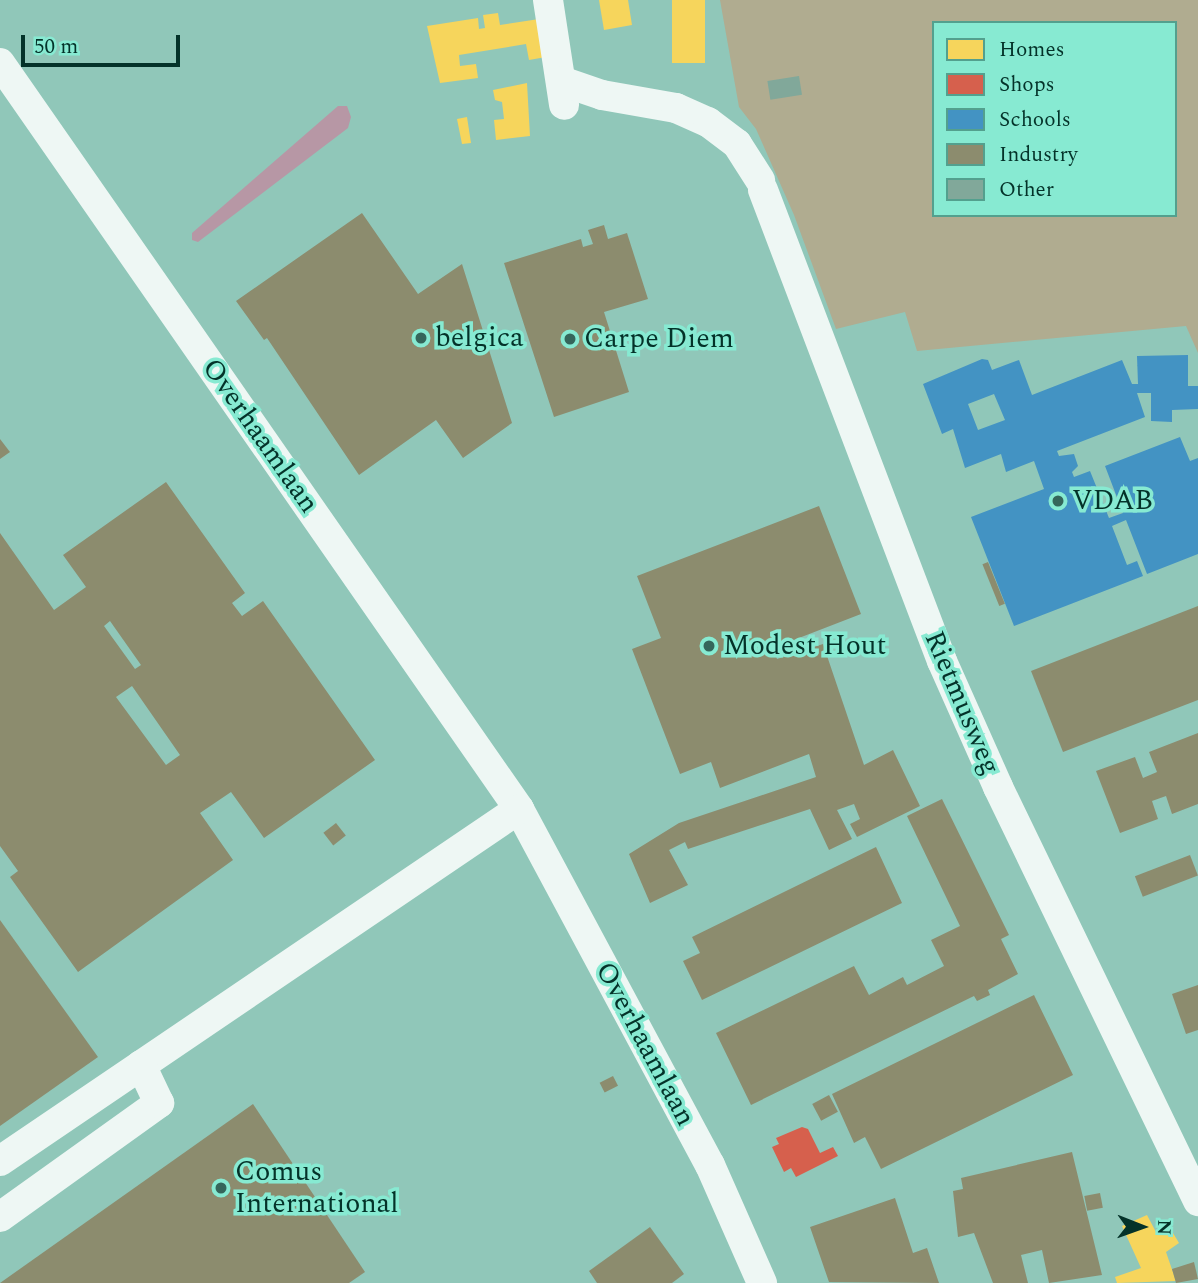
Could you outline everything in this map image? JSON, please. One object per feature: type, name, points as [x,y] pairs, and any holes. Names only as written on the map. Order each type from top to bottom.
[{"type":"street","name":"Rietmusweg","points":[[548,0],[562,93],[603,95],[676,108],[708,122],[737,144],[761,185],[942,661],[998,787],[1198,1201]]},
{"type":"street","name":"Overhaamlaan","points":[[0,63],[519,809],[710,1164],[762,1283]]},
{"type":"street","points":[[0,1161],[519,809]]},
{"type":"street","points":[[0,1217],[159,1103],[141,1065]]},
{"type":"shaded area","points":[[720,0],[1198,0],[1198,353],[1186,326],[917,351],[905,312],[836,329],[794,215],[756,129],[739,107]]},
{"type":"shaded area","points":[[338,106],[347,106],[351,117],[348,128],[198,242],[192,240],[192,233]]},
{"type":"building: Homes","points":[[599,0],[628,0],[632,25],[604,30]]},
{"type":"building: Homes","points":[[672,0],[705,0],[705,63],[672,63]]},
{"type":"building: Homes","points":[[498,13],[500,25],[539,19],[546,57],[529,60],[526,44],[459,55],[460,66],[476,64],[478,78],[440,83],[427,26],[478,18],[479,29],[485,28],[483,15]]},
{"type":"building: Homes","points":[[527,83],[530,136],[496,140],[494,120],[504,119],[502,102],[495,100],[493,90]]},
{"type":"building: Homes","points":[[467,117],[471,143],[462,144],[457,119]]},
{"type":"building: Homes","points":[[1147,1215],[1157,1234],[1170,1228],[1179,1243],[1166,1252],[1176,1281],[1117,1283],[1115,1277],[1141,1268],[1122,1226]]},
{"type":"building: Shops","points":[[802,1127],[808,1129],[820,1153],[833,1147],[838,1156],[796,1177],[791,1168],[784,1172],[772,1147],[779,1144],[776,1138]]},
{"type":"building: Schools","name":"VDAB","points":[[1188,355],[1188,386],[1198,386],[1198,409],[1172,410],[1172,422],[1151,421],[1151,393],[1137,393],[1145,417],[1057,451],[1059,456],[1074,454],[1078,466],[1072,472],[1074,477],[1090,471],[1109,518],[1123,513],[1105,466],[1180,437],[1190,461],[1198,458],[1198,554],[1147,574],[1126,520],[1112,526],[1127,565],[1137,561],[1143,576],[1014,626],[971,517],[1044,489],[1034,461],[1006,472],[1001,454],[965,468],[953,429],[942,434],[923,384],[982,359],[988,360],[992,370],[1019,360],[1032,395],[1122,360],[1132,384],[1138,384],[1137,356]],"holes":[[[994,394],[1005,420],[978,430],[968,404]]]},
{"type":"building: Industry","name":"belgica","points":[[362,213],[418,294],[462,264],[512,423],[463,458],[436,420],[359,475],[267,338],[264,340],[236,301]]},
{"type":"building: Industry","name":"Carpe Diem","points":[[604,225],[608,239],[627,233],[648,299],[604,312],[629,392],[554,417],[504,263],[581,239],[583,247],[593,244],[588,230]]},
{"type":"building: Industry","points":[[0,439],[10,452],[0,459]]},
{"type":"building: Industry","points":[[166,482],[245,593],[232,603],[242,616],[263,601],[375,760],[264,838],[231,792],[200,813],[233,860],[78,972],[10,877],[18,871],[0,846],[0,533],[54,610],[86,587],[63,555]],"holes":[[[110,621],[141,665],[135,669],[104,626]],[[132,686],[180,755],[166,765],[116,697]]]},
{"type":"building: Industry","name":"Modest Hout","points":[[819,506],[861,614],[773,648],[777,659],[823,644],[864,765],[893,750],[920,806],[857,837],[850,824],[860,819],[854,804],[837,810],[852,839],[829,850],[810,809],[688,849],[685,842],[669,850],[688,885],[650,903],[629,854],[679,823],[816,777],[809,754],[720,788],[711,762],[680,774],[632,649],[661,638],[637,576]]},
{"type":"building: Industry","points":[[988,562],[1005,604],[999,606],[982,564]]},
{"type":"building: Industry","points":[[1198,606],[1198,700],[1063,752],[1031,671]]},
{"type":"building: Industry","points":[[1198,733],[1198,804],[1172,814],[1166,796],[1152,801],[1158,819],[1120,833],[1096,771],[1135,757],[1143,778],[1157,772],[1149,752]]},
{"type":"building: Industry","points":[[942,799],[1009,935],[1001,939],[1018,974],[988,990],[990,995],[977,1001],[974,996],[751,1105],[716,1033],[854,966],[869,995],[903,977],[907,985],[944,966],[931,940],[960,926],[907,816]]},
{"type":"building: Industry","points":[[336,823],[346,836],[333,845],[323,833]]},
{"type":"building: Industry","points":[[876,847],[902,903],[702,1000],[683,961],[700,953],[692,937]]},
{"type":"building: Industry","points":[[1190,855],[1198,876],[1143,897],[1135,876]]},
{"type":"building: Industry","points":[[0,920],[98,1057],[0,1126]]},
{"type":"building: Industry","points":[[1198,985],[1198,1030],[1186,1034],[1172,994]]},
{"type":"building: Industry","points":[[1034,995],[1073,1075],[881,1169],[865,1137],[854,1143],[832,1094]]},
{"type":"building: Industry","points":[[613,1076],[618,1086],[605,1093],[600,1083]]},
{"type":"building: Industry","points":[[829,1095],[838,1112],[821,1121],[812,1104]]},
{"type":"building: Industry","name":"Comus International","points":[[253,1104],[365,1272],[349,1283],[0,1283]]},
{"type":"building: Industry","points":[[1072,1152],[1102,1275],[1049,1283],[1042,1250],[1021,1255],[1028,1283],[993,1283],[974,1233],[958,1237],[953,1191],[963,1189],[961,1178]]},
{"type":"building: Industry","points":[[1100,1193],[1103,1208],[1087,1211],[1084,1196]]},
{"type":"building: Industry","points":[[895,1198],[913,1253],[927,1248],[939,1283],[829,1282],[810,1227]]},
{"type":"building: Industry","points":[[650,1227],[684,1274],[672,1283],[597,1283],[589,1271]]},
{"type":"building: Industry","points":[[1194,1262],[1198,1279],[1176,1283],[1172,1269]]},
{"type":"building: Other","points":[[799,76],[802,95],[770,100],[767,81]]},
{"type":"place","name":"belgica","points":[[421,338]]},
{"type":"place","name":"Carpe Diem","points":[[570,339]]},
{"type":"place","name":"VDAB","points":[[1058,501]]},
{"type":"place","name":"Modest Hout","points":[[709,646]]},
{"type":"place","name":"Comus International","points":[[221,1188]]}]
